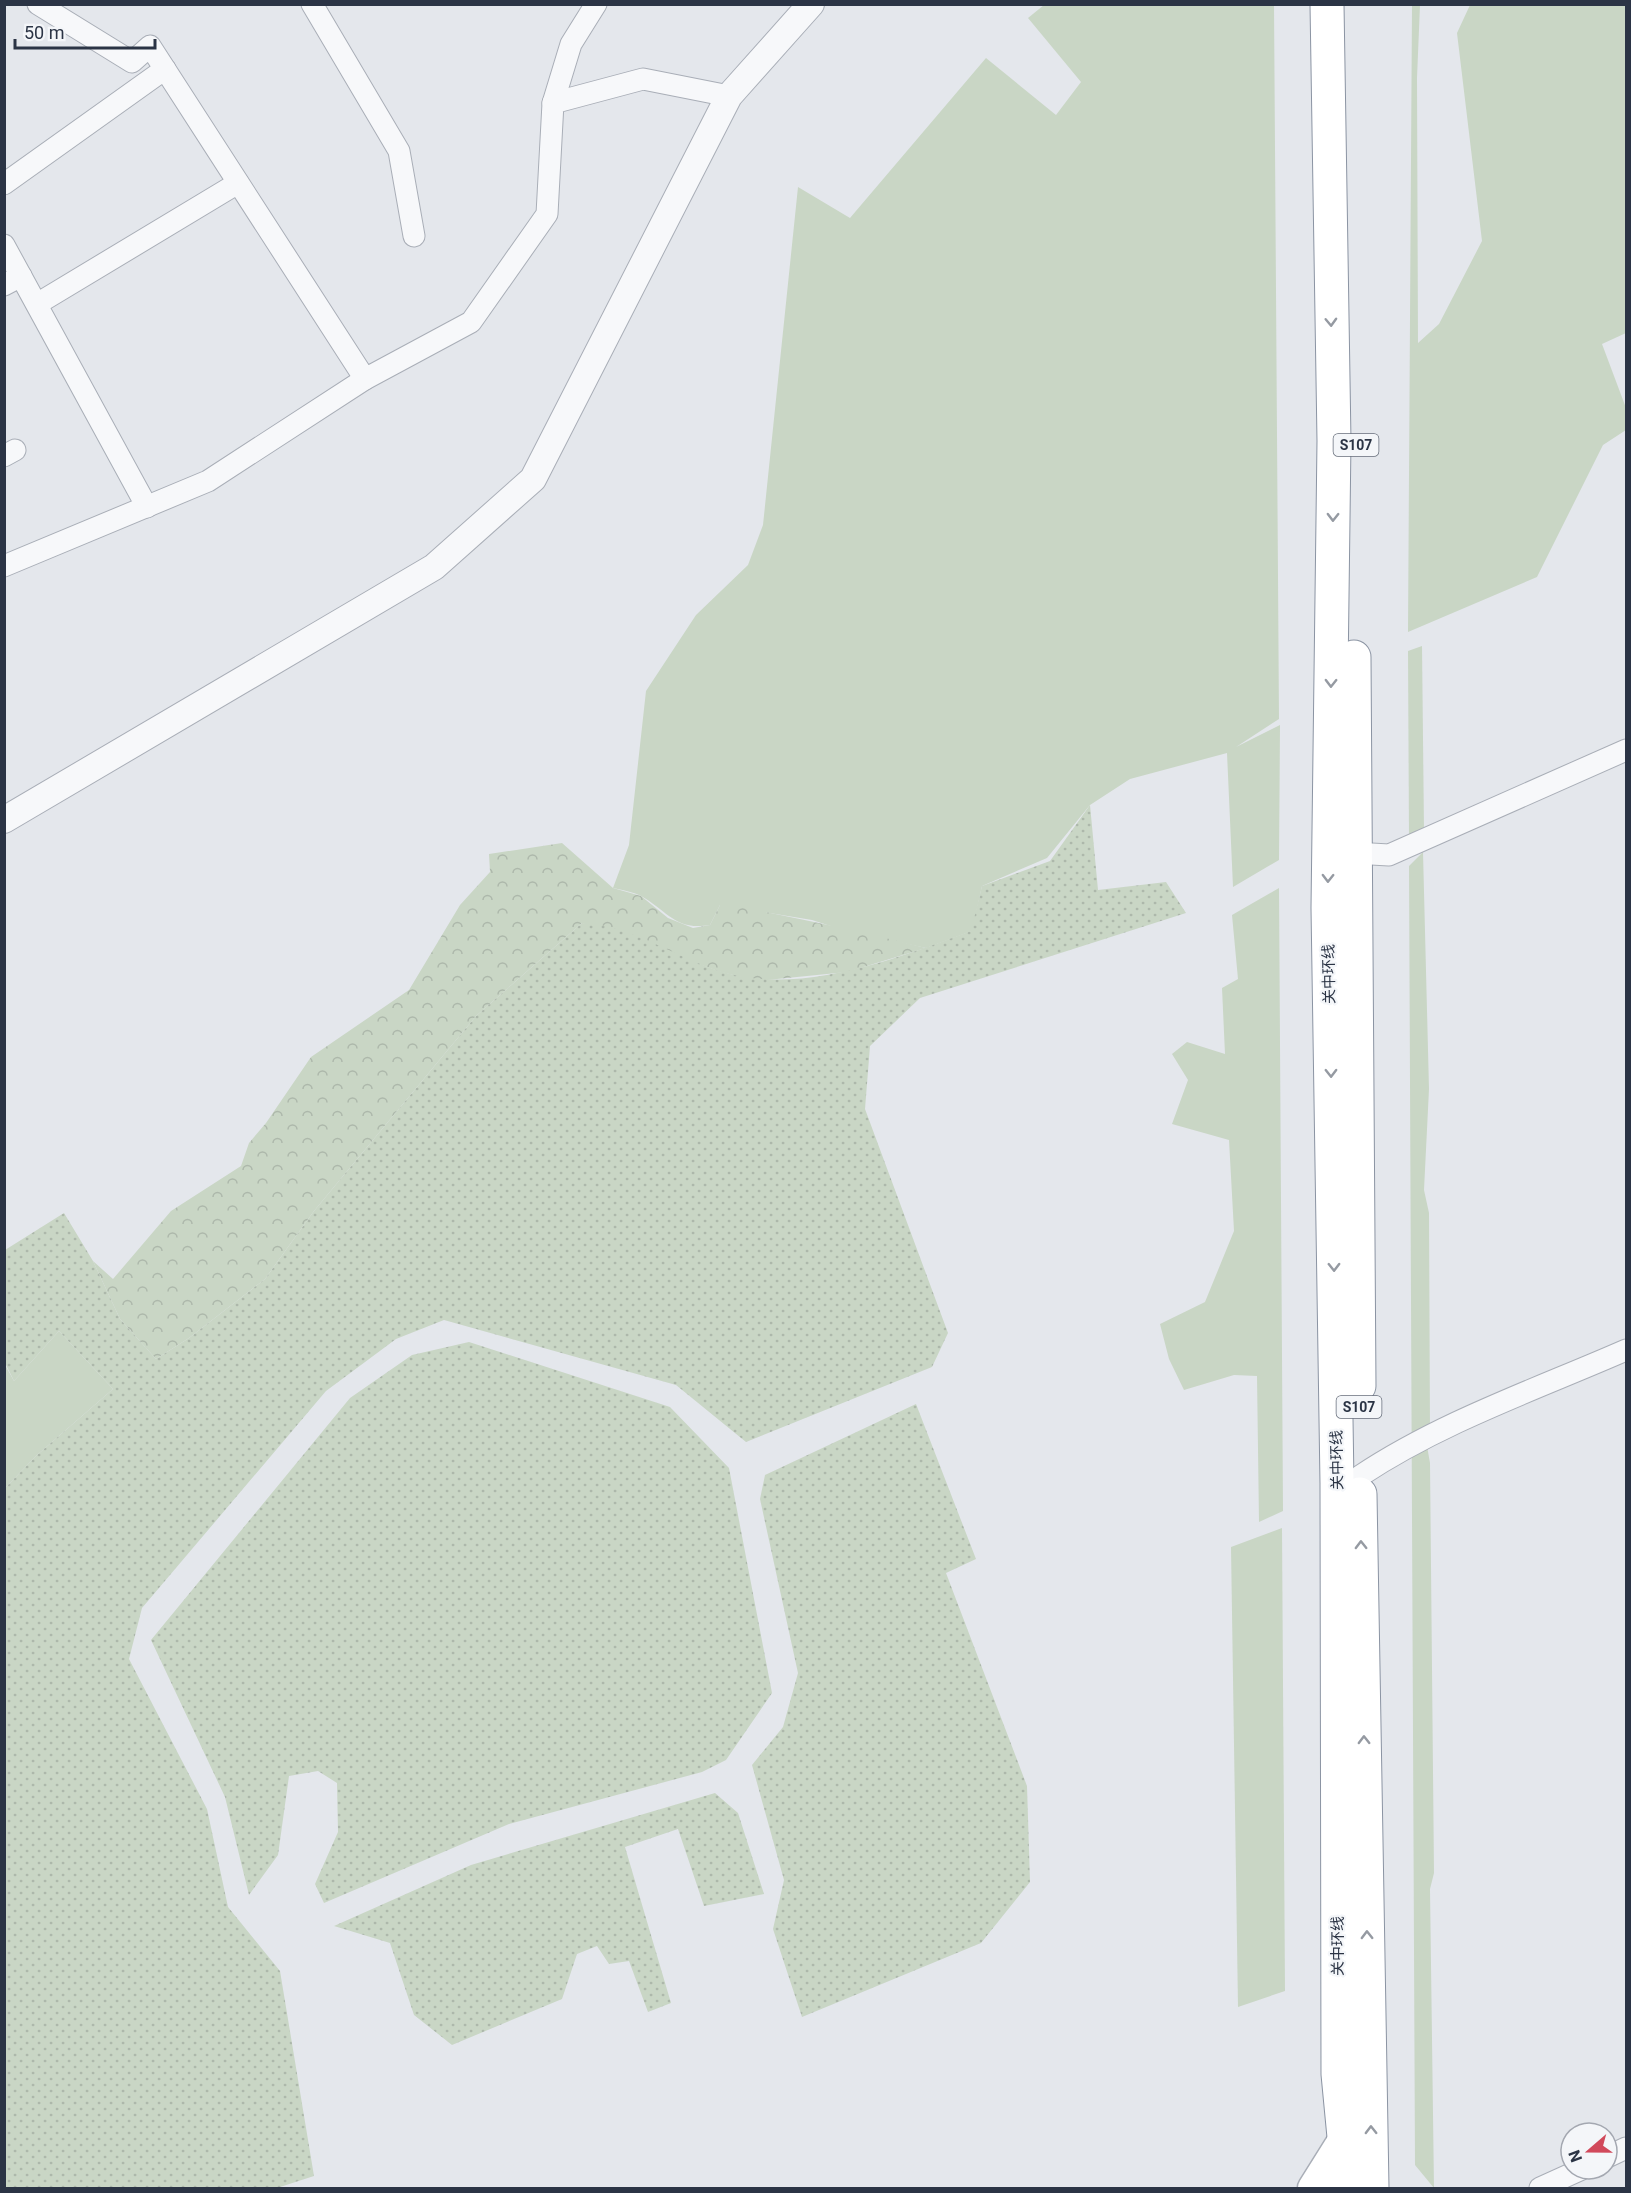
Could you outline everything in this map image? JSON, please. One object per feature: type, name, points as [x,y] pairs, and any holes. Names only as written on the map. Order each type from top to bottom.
[{"type":"highway","name":"S107","points":[[1329,10],[1340,263],[1356,443],[1343,625]]},
{"type":"highway","name":"关中环线","points":[[1343,625],[1354,853],[1360,1476],[1372,2188]]},
{"type":"highway","name":"关中环线","points":[[1343,625],[1328,908],[1338,1495],[1338,2074],[1344,2137],[1344,2188]]},
{"type":"main road","points":[[1312,2188],[1344,2137]]},
{"type":"street","points":[[38,4],[132,62],[150,46],[365,379]]},
{"type":"street","points":[[312,4],[399,151],[414,236]]},
{"type":"street","points":[[4,566],[208,481],[365,379],[471,322],[547,214],[553,103],[571,44],[596,4]]},
{"type":"street","points":[[4,820],[434,567],[532,479],[729,96],[811,4]]},
{"type":"street","points":[[4,184],[165,69]]},
{"type":"street","points":[[553,103],[643,79],[729,96]]},
{"type":"street","points":[[37,304],[238,183]]},
{"type":"street","points":[[4,246],[13,281],[37,304],[147,507]]},
{"type":"street","points":[[1354,853],[1389,855],[1626,750]]},
{"type":"street","points":[[1360,1476],[1391,1456],[1440,1432],[1626,1350]]},
{"type":"street","points":[[1540,2188],[1559,2179]]},
{"type":"green space","points":[[1044,5],[1274,5],[1279,719],[1236,747],[1280,725],[1279,860],[1233,887],[1227,753],[1130,779],[1090,805],[1047,858],[982,886],[972,931],[926,948],[843,930],[812,920],[720,905],[710,925],[688,925],[680,922],[641,896],[613,888],[629,845],[646,691],[696,615],[748,565],[763,525],[798,187],[850,218],[986,58],[1056,115],[1081,82],[1028,18]]},
{"type":"green space","points":[[1412,5],[1420,5],[1417,78],[1418,343],[1439,324],[1482,241],[1457,33],[1470,5],[1626,5],[1626,333],[1602,344],[1626,408],[1626,430],[1603,445],[1537,577],[1408,632]]},
{"type":"green space","points":[[1422,646],[1424,830],[1409,838],[1408,651]]},
{"type":"green space","points":[[1090,805],[1098,890],[1166,882],[1186,913],[920,998],[870,1046],[865,1109],[948,1333],[932,1367],[746,1442],[676,1385],[444,1320],[396,1339],[326,1391],[142,1608],[129,1659],[207,1809],[228,1907],[280,1971],[314,2176],[277,2188],[5,2188],[5,1488],[37,1455],[113,1389],[59,1331],[14,1381],[5,1363],[5,1250],[64,1213],[93,1261],[120,1319],[156,1359],[189,1338],[265,1279],[314,1211],[476,1016],[582,923],[618,930],[705,966],[753,978],[784,980],[848,971],[913,952],[971,931],[982,886],[1050,861]]},
{"type":"green space","points":[[562,843],[613,888],[641,896],[668,918],[693,928],[710,925],[720,905],[725,904],[826,924],[926,948],[847,972],[757,981],[721,972],[582,923],[476,1016],[314,1211],[265,1279],[189,1338],[156,1359],[120,1319],[93,1261],[113,1279],[171,1211],[241,1166],[249,1143],[266,1123],[311,1057],[409,990],[460,905],[490,872],[489,854]]},
{"type":"green space","points":[[1423,852],[1429,1089],[1424,1190],[1429,1213],[1430,1433],[1427,1446],[1430,1463],[1434,1873],[1430,1889],[1434,2188],[1415,2165],[1409,866]]},
{"type":"green space","points":[[1279,888],[1283,1511],[1259,1522],[1257,1376],[1234,1375],[1184,1390],[1169,1359],[1160,1324],[1205,1302],[1234,1231],[1229,1140],[1172,1124],[1188,1080],[1172,1054],[1187,1042],[1225,1054],[1222,988],[1238,979],[1232,915]]},
{"type":"green space","points":[[59,1331],[113,1389],[37,1455],[5,1488],[4,1363],[14,1381]]},
{"type":"green space","points":[[469,1342],[670,1407],[729,1468],[772,1693],[726,1760],[702,1772],[509,1824],[324,1903],[315,1884],[338,1832],[337,1783],[318,1771],[289,1776],[278,1855],[249,1895],[225,1797],[151,1640],[350,1398],[412,1355]]},
{"type":"green space","points":[[916,1404],[976,1559],[946,1573],[1027,1786],[1030,1882],[981,1943],[802,2017],[773,1929],[784,1880],[752,1765],[783,1727],[798,1673],[760,1499],[765,1475]]},
{"type":"green space","points":[[1282,1528],[1285,1991],[1238,2007],[1231,1547]]},
{"type":"green space","points":[[715,1793],[738,1813],[764,1894],[704,1906],[678,1829],[625,1847],[671,2003],[648,2012],[629,1961],[609,1964],[597,1946],[577,1954],[562,1999],[452,2045],[414,2015],[390,1943],[334,1926],[471,1865]]}]
